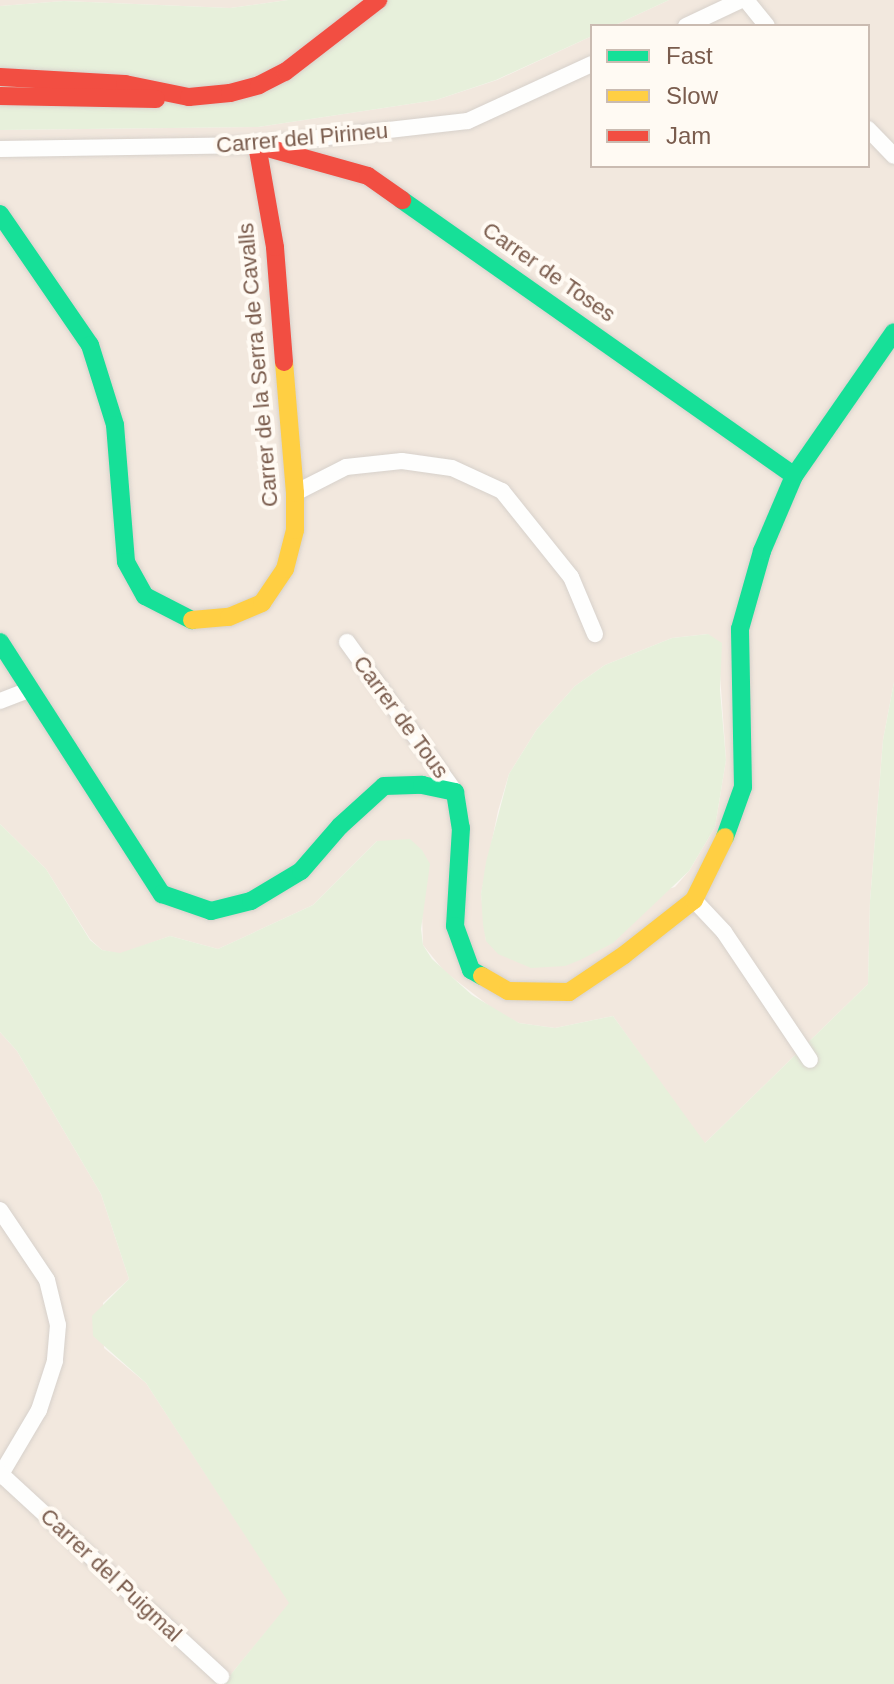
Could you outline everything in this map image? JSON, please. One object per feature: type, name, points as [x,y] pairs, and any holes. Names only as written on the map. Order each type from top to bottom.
[{"type":"street","points":[[0,96],[135,100],[230,93],[259,85],[285,72],[378,0]]},
{"type":"street","points":[[690,24],[744,0],[765,24]]},
{"type":"street","name":"Carrer del Pirineu","points":[[0,149],[257,145],[468,121],[590,65]]},
{"type":"street","points":[[0,77],[125,84],[189,97]]},
{"type":"street","points":[[870,131],[894,156]]},
{"type":"street","name":"Carrer de Toses","points":[[257,145],[368,176],[794,476]]},
{"type":"street","name":"Carrer de la Serra de Cavalls","points":[[0,214],[90,345],[115,425],[122,481],[126,562],[145,596],[192,620],[229,617],[262,603],[285,569],[295,530],[295,493],[275,247],[257,145]]},
{"type":"street","points":[[0,642],[28,690],[162,894],[211,911],[251,901],[301,871],[340,826],[384,786],[422,785],[455,792],[461,828],[455,926],[471,970],[508,991],[569,992],[624,955],[694,900],[717,859],[743,787],[740,629],[762,551],[794,476],[894,332]]},
{"type":"street","points":[[295,493],[346,467],[402,461],[452,468],[502,491],[571,577],[595,634]]},
{"type":"street","name":"Carrer de Tous","points":[[347,642],[455,792]]},
{"type":"street","points":[[0,701],[28,690]]},
{"type":"street","points":[[694,900],[724,932],[810,1060]]},
{"type":"street","points":[[0,1210],[47,1280],[58,1325],[55,1361],[39,1410],[1,1475]]},
{"type":"street","name":"Carrer del Puigmal","points":[[1,1475],[221,1676]]},
{"type":"shaded area","points":[[0,0],[288,0],[230,8],[64,1],[0,6]]},
{"type":"shaded area","points":[[669,0],[894,0],[894,682],[883,740],[870,901],[868,984],[704,1144],[613,1016],[555,1028],[519,1023],[501,1015],[444,971],[423,945],[422,912],[377,841],[313,905],[218,949],[170,936],[120,954],[102,950],[90,939],[46,869],[0,824],[0,130],[258,127],[436,100],[497,80],[590,37],[590,168],[870,168],[870,24],[617,24]],"holes":[[[708,634],[720,674],[726,760],[715,827],[689,871],[675,887],[486,941],[481,894],[509,774],[537,729],[575,686],[605,665],[672,638]]]},
{"type":"shaded area","points":[[0,1032],[17,1051],[101,1194],[129,1279],[103,1303],[104,1348],[146,1383],[290,1603],[223,1684],[0,1684]]},
{"type":"green space","points":[[288,0],[669,0],[617,24],[590,24],[590,37],[496,80],[436,100],[258,127],[0,130],[0,6],[64,1],[230,8]]},
{"type":"green space","points":[[708,634],[722,643],[720,690],[726,760],[715,827],[689,871],[613,943],[580,960],[565,966],[531,968],[498,954],[486,941],[483,925],[481,894],[486,862],[509,774],[537,729],[575,686],[605,665],[672,638]]},
{"type":"green space","points":[[894,682],[894,1684],[223,1684],[289,1603],[146,1383],[93,1336],[92,1316],[129,1279],[101,1194],[17,1051],[0,1032],[0,824],[46,869],[90,940],[102,950],[120,953],[170,936],[218,949],[313,905],[377,841],[410,839],[422,850],[430,864],[421,929],[423,945],[432,959],[472,995],[519,1023],[555,1028],[613,1016],[705,1143],[868,984],[870,901],[883,740]]},
{"type":"traffic: fast","points":[[402,200],[794,476]]},
{"type":"traffic: fast","points":[[0,214],[90,345],[115,425],[126,562],[145,596],[192,620]]},
{"type":"traffic: fast","points":[[725,837],[743,787],[740,629],[762,551],[794,476],[894,332]]},
{"type":"traffic: fast","points":[[0,642],[162,894],[211,911],[251,901],[301,871],[340,826],[384,786],[422,785],[455,792],[461,828],[455,926],[471,970],[482,976]]},
{"type":"traffic: slow","points":[[192,620],[229,617],[262,603],[285,569],[295,530],[295,493],[284,362]]},
{"type":"traffic: slow","points":[[482,976],[508,991],[569,992],[624,955],[694,900],[725,837]]},
{"type":"traffic: jam","points":[[0,77],[125,84],[189,97],[230,93],[259,85],[285,72],[378,0]]},
{"type":"traffic: jam","points":[[0,96],[156,99]]},
{"type":"traffic: jam","points":[[284,362],[275,247],[257,145],[368,176],[402,200]]}]
